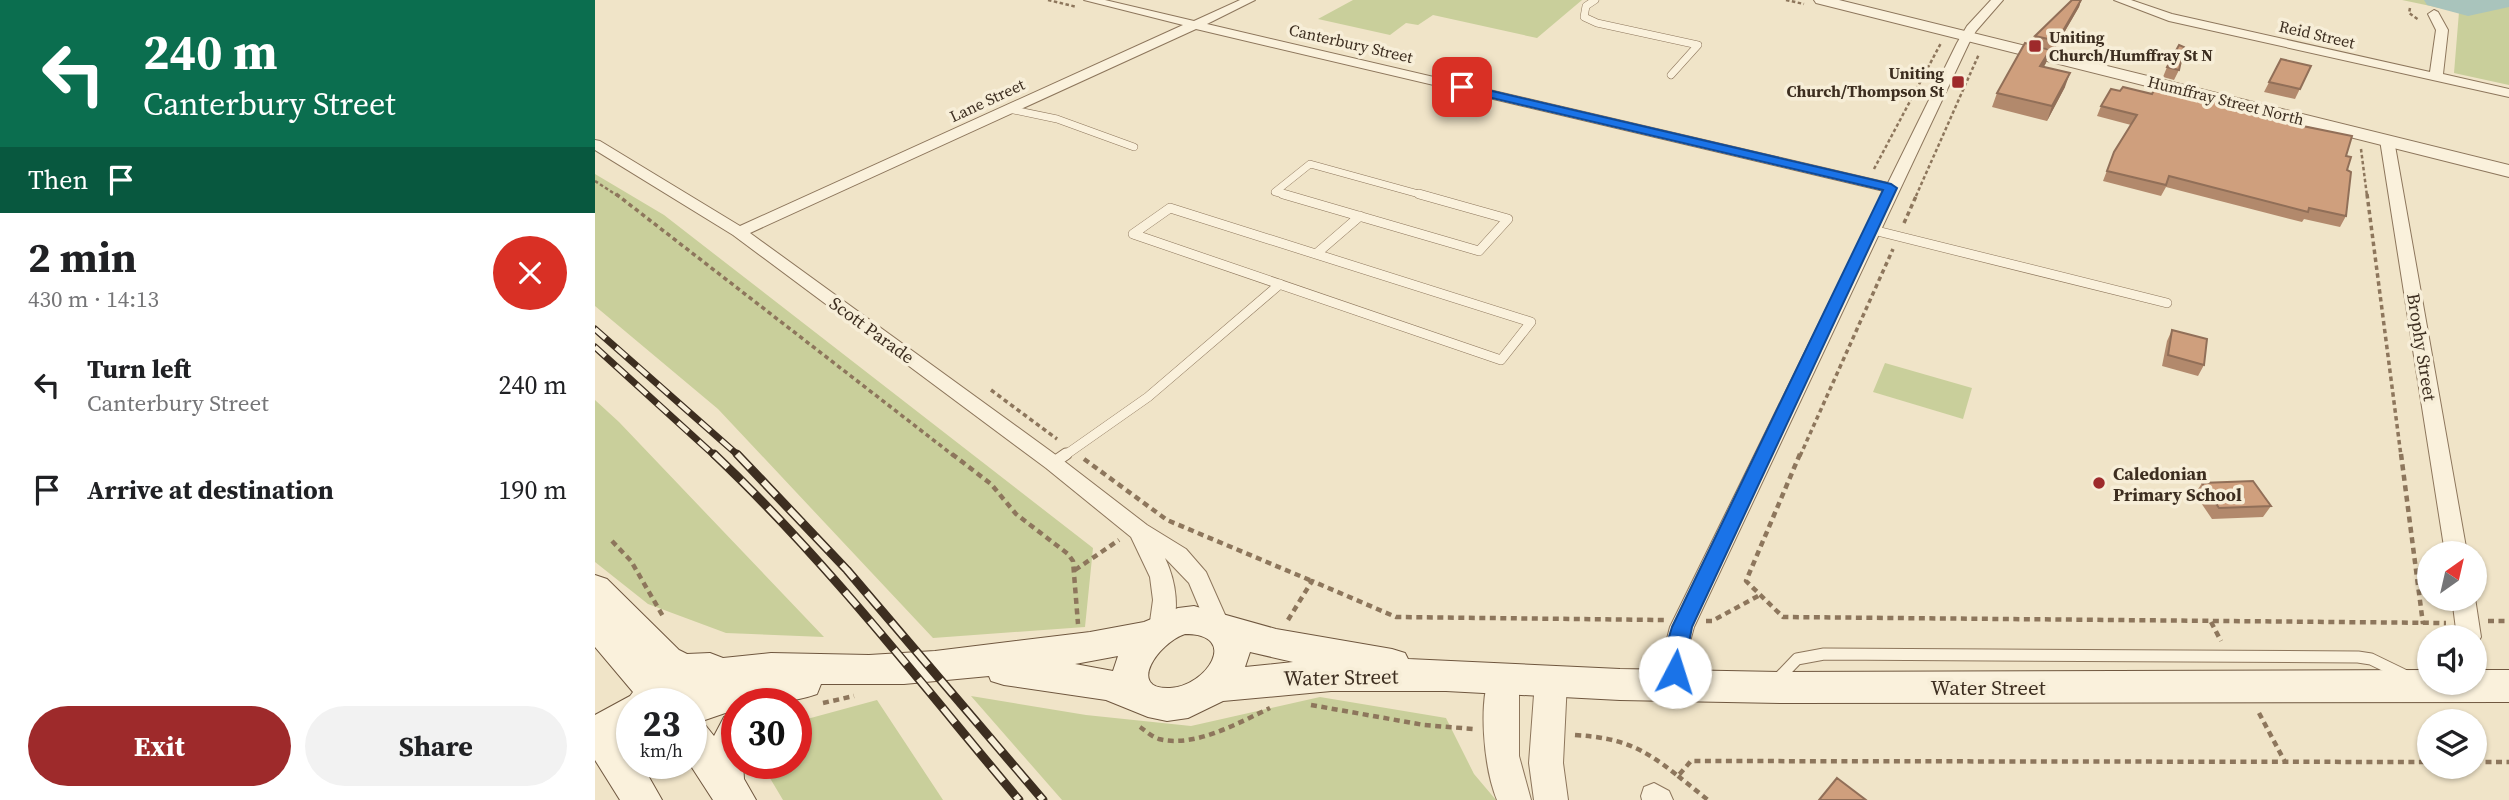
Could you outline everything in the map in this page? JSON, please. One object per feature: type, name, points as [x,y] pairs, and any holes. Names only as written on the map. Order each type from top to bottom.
[{"type":"main road","points":[[595,589],[661,657],[677,667],[694,669],[764,667],[883,670],[953,665],[1077,650],[1156,632],[1185,620],[1208,622],[1221,628],[1233,650],[1226,675],[1217,686],[1195,701],[1170,706],[1157,705],[1139,695],[1105,684],[1059,676],[953,665]]},
{"type":"main road","points":[[595,622],[639,688]]},
{"type":"main road","name":"Water Street","points":[[1221,628],[1276,643],[1467,676],[1503,679],[1770,687],[2417,687]]},
{"type":"main road","points":[[1139,695],[1132,684],[1130,672],[1140,646],[1156,632]]},
{"type":"main road","points":[[684,688],[717,672],[764,667]]},
{"type":"main road","points":[[707,703],[741,691],[819,682],[883,670]]},
{"type":"main road","name":"Water Street","points":[[1217,686],[1288,677],[1467,676]]},
{"type":"main road","points":[[798,688],[819,682]]},
{"type":"main road","points":[[604,743],[642,800]]},
{"type":"main road","points":[[707,757],[731,792]]},
{"type":"street","name":"Canterbury Street","points":[[1090,0],[1891,188]]},
{"type":"street","name":"Lane Street","points":[[739,233],[1249,0]]},
{"type":"street","name":"Humffray Street North","points":[[1821,0],[2509,170]]},
{"type":"street","points":[[1675,686],[1677,644],[1685,620],[1966,36],[1997,0]]},
{"type":"street","name":"Reid Street","points":[[2120,0],[2169,17],[2509,93]]},
{"type":"street","points":[[2434,14],[2442,30],[2436,77]]},
{"type":"street","name":"Brophy Street","points":[[2387,140],[2454,541]]},
{"type":"street","name":"Scott Parade","points":[[595,144],[739,233],[1053,463],[1137,530],[1163,544],[1188,564],[1203,586],[1221,628]]},
{"type":"street","name":"Scott Parade","points":[[1137,530],[1156,560],[1164,583],[1156,632]]},
{"type":"street","points":[[1503,679],[1501,758],[1503,775],[1514,800]]},
{"type":"street","points":[[1551,681],[1546,777],[1551,800]]},
{"type":"lane","points":[[1595,0],[1585,6],[1584,17],[1597,23],[1698,45],[1671,75]]},
{"type":"lane","points":[[1009,109],[1057,119],[1134,147]]},
{"type":"lane","points":[[1310,164],[1508,219],[1479,251],[1360,216],[1275,191],[1310,164]]},
{"type":"lane","points":[[1170,208],[1316,254],[1531,321],[1501,360],[1133,234],[1170,208]]},
{"type":"lane","points":[[1316,254],[1360,216]]},
{"type":"lane","points":[[1873,230],[2167,303]]},
{"type":"lane","points":[[1053,463],[1148,397],[1280,284]]},
{"type":"path","points":[[1872,174],[1943,39]]},
{"type":"path","points":[[1981,48],[1836,371],[1746,581],[1783,617],[2423,624],[2360,144]]},
{"type":"path","points":[[595,181],[649,218],[991,484],[1017,514],[1068,554],[1075,570],[1077,650]]},
{"type":"path","points":[[991,390],[1062,443]]},
{"type":"path","points":[[1083,459],[1157,514],[1219,544],[1396,617],[1712,621],[1761,595]]},
{"type":"path","points":[[1075,570],[1157,514]]},
{"type":"path","points":[[1276,643],[1312,581]]},
{"type":"path","points":[[1547,733],[1620,738],[1651,754],[1708,800]]},
{"type":"path","points":[[1678,776],[1691,761],[2417,762]]},
{"type":"path","points":[[2487,762],[2509,762]]},
{"type":"green space","points":[[1353,0],[1582,0],[1537,38],[1433,15],[1418,25],[1406,23],[1390,35],[1318,19]]},
{"type":"green space","points":[[2402,0],[2509,0],[2509,85],[2454,73],[2459,12]]},
{"type":"green space","points":[[595,174],[664,215],[1093,548],[1085,627],[933,638],[718,409],[595,306]]},
{"type":"green space","points":[[1885,363],[1972,388],[1963,419],[1873,392]]},
{"type":"green space","points":[[595,400],[824,637],[726,633],[648,604],[595,562]]},
{"type":"green space","points":[[971,696],[1086,715],[1191,726],[1320,697],[1446,718],[1474,774],[1496,800],[1062,800]]},
{"type":"green space","points":[[877,700],[943,800],[783,800],[771,779],[812,779],[812,718]]},
{"type":"building","points":[[2072,0],[2081,0],[2057,41],[2035,36]]},
{"type":"building","points":[[2025,43],[2050,50],[2040,66],[2070,73],[2052,106],[1997,93]]},
{"type":"building","points":[[2179,45],[2184,47],[2179,70],[2167,67]]},
{"type":"building","points":[[2281,59],[2311,66],[2300,89],[2269,82]]},
{"type":"building","points":[[2159,81],[2175,85],[2173,92],[2270,115],[2268,119],[2352,136],[2346,156],[2351,157],[2347,170],[2351,172],[2346,216],[2309,208],[2308,212],[2169,176],[2166,185],[2107,171],[2114,152],[2137,115],[2101,106],[2111,89],[2120,91],[2123,87],[2152,94]]},
{"type":"building","points":[[2172,330],[2207,339],[2204,365],[2168,355]]},
{"type":"building","points":[[2253,481],[2271,506],[2219,508],[2202,483]]},
{"type":"building","points":[[1837,778],[1866,800],[1819,800]]},
{"type":"waterway","points":[[2435,0],[2468,9],[2508,0]]},
{"type":"railway","points":[[595,329],[738,455]]},
{"type":"railway","points":[[595,347],[715,456]]},
{"type":"railway","points":[[714,454],[834,579],[1019,800]]},
{"type":"railway","points":[[738,455],[847,570],[1043,800]]},
{"type":"place","name":"Uniting Church/Humffray St N","points":[[2035,46]]},
{"type":"place","name":"Uniting Church/Thompson St","points":[[1958,82]]},
{"type":"place","name":"Caledonian Primary School","points":[[2099,483]]},
{"type":"route","points":[[1462,87],[1891,188],[1682,627],[1677,644],[1675,672]]}]
